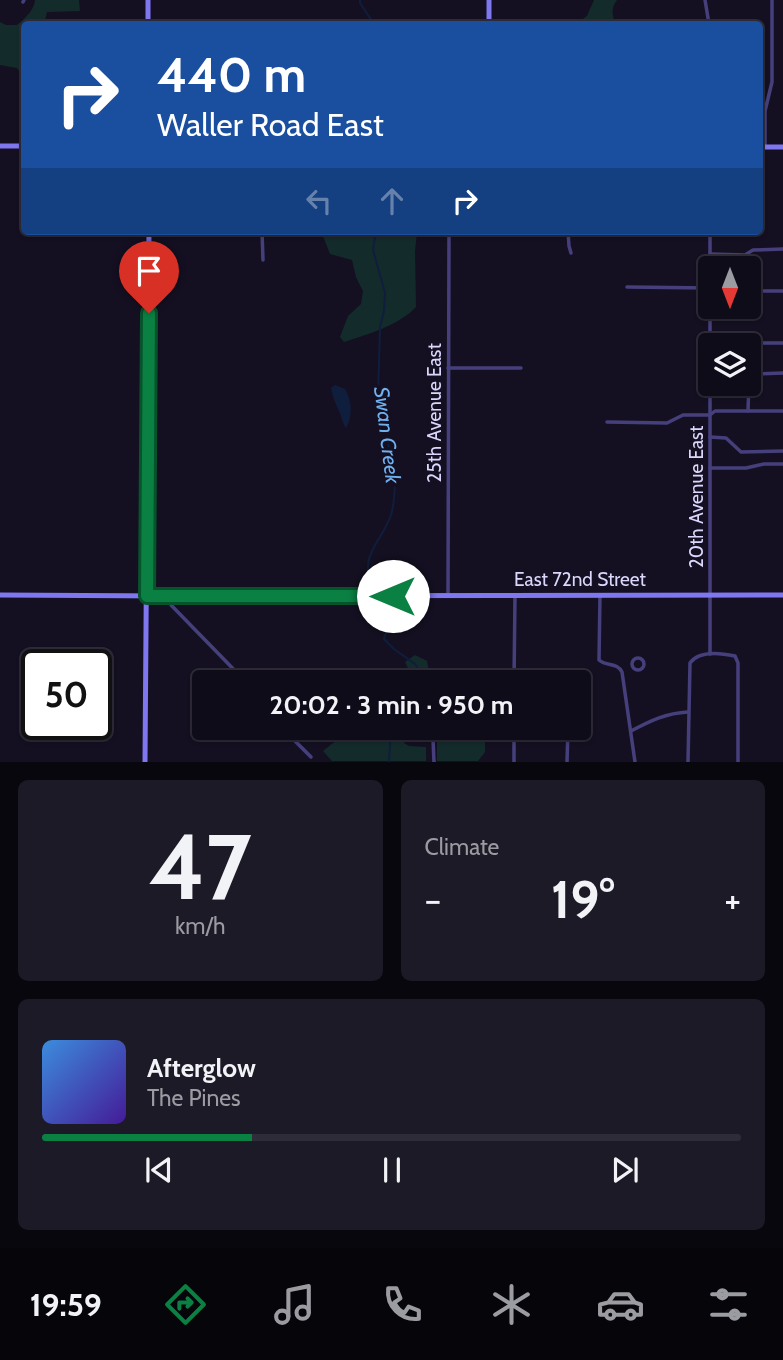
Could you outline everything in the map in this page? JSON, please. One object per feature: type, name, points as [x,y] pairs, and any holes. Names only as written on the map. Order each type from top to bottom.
[{"type":"main road","points":[[148,0],[148,21]]},
{"type":"main road","points":[[489,0],[489,21]]},
{"type":"main road","points":[[0,146],[21,146]]},
{"type":"main road","points":[[763,146],[783,146]]},
{"type":"main road","points":[[145,761],[149,235]]},
{"type":"main road","name":"East 72nd Street","points":[[0,595],[783,595]]},
{"type":"street","points":[[705,0],[708,21]]},
{"type":"street","points":[[763,134],[772,82],[772,0]]},
{"type":"street","points":[[262,235],[262,260]]},
{"type":"street","name":"25th Avenue East","points":[[448,596],[449,235]]},
{"type":"street","points":[[569,235],[571,253]]},
{"type":"street","name":"20th Avenue East","points":[[710,235],[710,254]]},
{"type":"street","points":[[710,254],[745,255],[756,250],[783,249]]},
{"type":"street","points":[[627,287],[698,288]]},
{"type":"street","points":[[761,291],[783,291]]},
{"type":"street","points":[[761,343],[783,343]]},
{"type":"street","points":[[448,368],[521,368]]},
{"type":"street","points":[[761,374],[783,373]]},
{"type":"street","name":"20th Avenue East","points":[[710,396],[710,654]]},
{"type":"street","points":[[748,411],[749,396]]},
{"type":"street","points":[[607,422],[667,424],[683,415],[710,415],[715,411],[783,411]]},
{"type":"street","points":[[710,438],[726,438],[741,452],[783,452]]},
{"type":"street","points":[[710,468],[783,464]]},
{"type":"street","points":[[514,670],[515,595]]},
{"type":"street","points":[[600,595],[600,662],[616,665],[622,672],[635,761]]},
{"type":"street","points":[[167,596],[171,606],[234,670]]},
{"type":"street","points":[[688,761],[690,663],[699,655],[710,654],[732,655],[737,659],[738,761]]},
{"type":"street","points":[[622,672],[633,667]]},
{"type":"street","points":[[631,730],[661,716],[688,712]]},
{"type":"street","points":[[294,740],[311,757]]},
{"type":"street","points":[[433,740],[434,761]]},
{"type":"street","points":[[514,740],[514,761]]},
{"type":"street","points":[[567,761],[568,740]]},
{"type":"green space","points":[[35,0],[79,0],[80,11],[47,12],[45,21],[22,21]]},
{"type":"green space","points":[[594,0],[617,0],[612,12],[615,21],[580,21],[587,16]]},
{"type":"green space","points":[[21,21],[21,74],[17,68],[0,65],[0,22],[17,25]]},
{"type":"green space","points":[[323,235],[417,235],[416,307],[392,324],[344,342],[340,337],[348,316],[361,304],[363,291],[352,260],[330,254]]},
{"type":"green space","points":[[415,655],[427,661],[429,670],[409,670],[405,662]]},
{"type":"green space","points":[[337,740],[404,740],[409,746],[426,747],[426,761],[332,761],[323,751]]},
{"type":"green space","points":[[437,740],[485,740],[485,752],[478,761],[437,761]]},
{"type":"water","points":[[335,385],[345,389],[349,398],[351,414],[346,428],[331,388]]},
{"type":"waterway","name":"Swan Creek","points":[[360,0],[372,21]]},
{"type":"waterway","name":"Swan Creek","points":[[375,235],[373,250],[385,293],[380,327],[378,398],[395,480],[391,515],[369,560],[370,580],[375,593]]},
{"type":"waterway","name":"Swan Creek","points":[[382,599],[396,610],[384,639],[415,664],[418,670]]},
{"type":"waterway","name":"Swan Creek","points":[[389,762],[390,740]]},
{"type":"route","points":[[149,313],[147,596],[393,596]]}]
